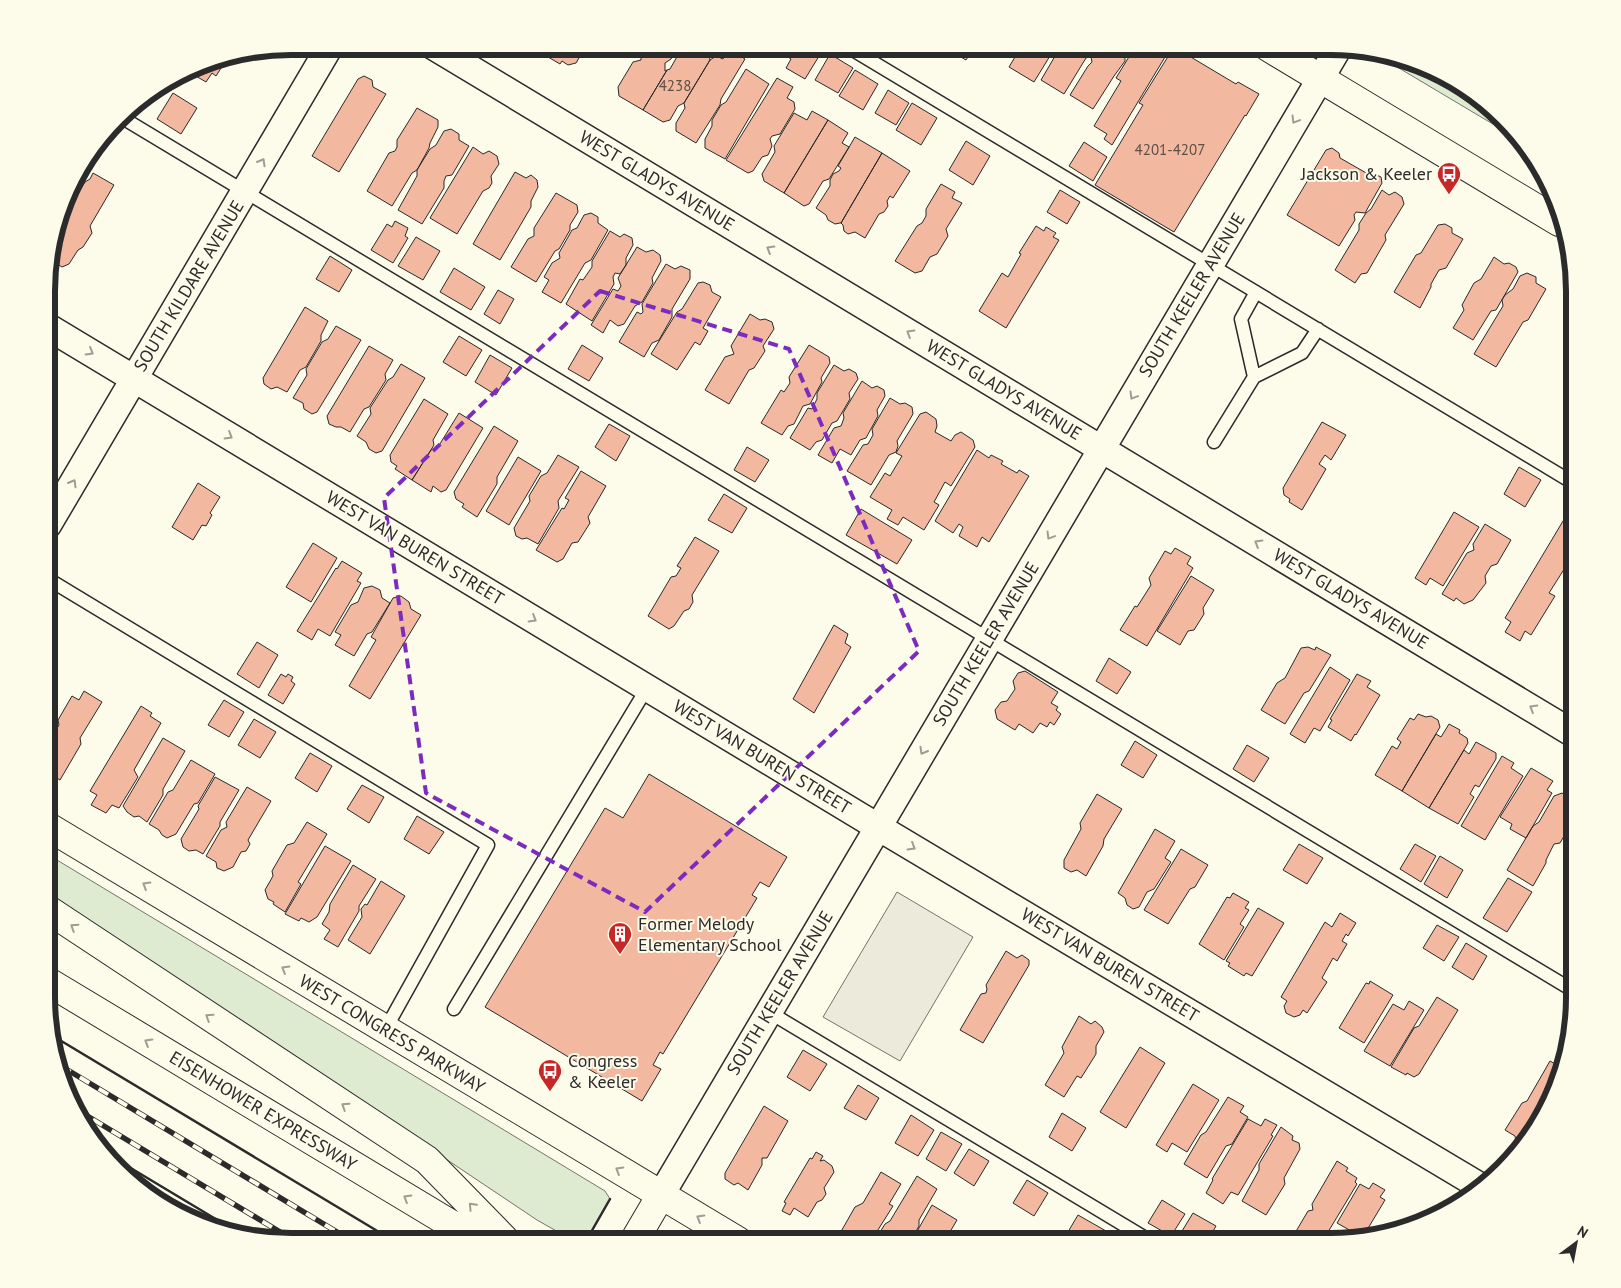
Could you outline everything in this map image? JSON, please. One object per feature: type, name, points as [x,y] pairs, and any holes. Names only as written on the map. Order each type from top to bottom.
[{"type":"main road","points":[[1281,55],[1554,219]]},
{"type":"main road","name":"WEST CONGRESS PARKWAY","points":[[55,831],[723,1233]]},
{"type":"main road","points":[[55,914],[427,1160],[498,1233]]},
{"type":"main road","name":"EISENHOWER EXPRESSWAY","points":[[55,986],[466,1233]]},
{"type":"main road","name":"SOUTH KEELER AVENUE","points":[[639,1233],[661,1195]]},
{"type":"street","name":"SOUTH KILDARE AVENUE","points":[[55,513],[325,55]]},
{"type":"street","name":"WEST GLADYS AVENUE","points":[[448,55],[1566,729]]},
{"type":"street","name":"SOUTH KEELER AVENUE","points":[[661,1195],[1334,55]]},
{"type":"street","name":"WEST VAN BUREN STREET","points":[[55,331],[878,827],[1475,1183]]},
{"type":"lane","points":[[863,55],[1566,479]]},
{"type":"lane","points":[[127,121],[1566,985]]},
{"type":"lane","points":[[1254,377],[1241,319],[1256,292]]},
{"type":"lane","points":[[1214,442],[1254,377],[1302,353],[1318,329]]},
{"type":"lane","points":[[55,583],[488,845],[385,1030]]},
{"type":"lane","points":[[454,1009],[647,688]]},
{"type":"lane","points":[[769,1012],[1137,1233]]},
{"type":"highlighted area","points":[[600,291],[789,349],[919,651],[645,912],[426,793],[384,498]]},
{"type":"green space","points":[[1390,63],[1435,79],[1486,113],[1503,130]]},
{"type":"green space","points":[[55,859],[605,1191],[610,1199],[591,1233],[560,1233],[537,1220],[55,897]]},
{"type":"shaded area","points":[[897,892],[973,937],[900,1061],[823,1017]]},
{"type":"building","points":[[545,55],[581,55],[576,63],[568,65],[562,61],[560,64]]},
{"type":"building","points":[[641,55],[673,55],[665,63],[665,71],[667,70],[643,110],[619,96],[618,87],[633,62],[641,60]]},
{"type":"building","points":[[678,55],[709,55],[710,60],[684,103],[678,106],[670,120],[663,122],[643,110],[667,70],[670,69]]},
{"type":"building","points":[[725,55],[739,55],[745,59],[721,99],[720,105],[696,143],[676,131],[676,123],[685,108],[684,103],[710,60],[716,56],[723,59]]},
{"type":"building","points":[[789,55],[820,55],[805,79],[786,68],[791,59],[788,57]]},
{"type":"building","points":[[829,55],[853,68],[838,93],[815,80]]},
{"type":"building","points":[[958,55],[969,55],[966,60]]},
{"type":"building","points":[[1016,55],[1051,55],[1034,82],[1009,67]]},
{"type":"building","points":[[1056,55],[1092,55],[1086,58],[1064,94],[1041,80]]},
{"type":"building","points":[[1092,55],[1125,55],[1125,61],[1093,109],[1070,95],[1092,62]]},
{"type":"building","points":[[1130,55],[1160,55],[1165,57],[1112,145],[1104,139],[1107,134],[1094,126],[1121,81],[1116,78]]},
{"type":"building","points":[[1169,55],[1187,55],[1236,84],[1238,82],[1259,94],[1174,232],[1095,185],[1143,105],[1139,103]]},
{"type":"building","points":[[223,65],[216,76],[212,73],[206,82],[195,75]]},
{"type":"building","points":[[746,69],[769,84],[725,159],[705,148],[705,139],[712,126],[712,120],[721,105],[726,102]]},
{"type":"building","points":[[855,70],[878,84],[863,110],[839,96]]},
{"type":"building","points":[[364,76],[372,80],[373,87],[386,94],[339,172],[312,156],[358,79]]},
{"type":"building","points":[[777,78],[793,87],[787,98],[794,102],[795,109],[780,134],[772,136],[770,139],[772,146],[768,155],[762,157],[753,171],[748,173],[726,160]]},
{"type":"building","points":[[888,90],[909,103],[896,125],[875,113]]},
{"type":"building","points":[[173,93],[197,108],[181,134],[157,119]]},
{"type":"building","points":[[912,103],[937,118],[921,145],[896,130]]},
{"type":"building","points":[[417,108],[438,120],[438,127],[417,170],[412,173],[392,206],[367,191],[389,153],[395,151],[397,140]]},
{"type":"building","points":[[812,111],[828,120],[784,193],[764,181],[762,174],[775,152],[774,146],[794,113],[807,120]]},
{"type":"building","points":[[828,120],[848,133],[842,143],[849,147],[829,179],[823,181],[809,204],[804,206],[784,193]]},
{"type":"building","points":[[451,129],[459,134],[459,140],[469,146],[452,175],[446,176],[444,188],[422,224],[398,210],[417,176],[417,170],[430,149],[436,145],[444,131]]},
{"type":"building","points":[[855,137],[882,153],[841,223],[835,224],[816,208],[830,186],[833,174],[841,168],[838,166]]},
{"type":"building","points":[[966,141],[990,156],[973,185],[949,170]]},
{"type":"building","points":[[1084,142],[1107,157],[1093,181],[1069,166]]},
{"type":"building","points":[[473,147],[483,154],[489,151],[497,156],[499,164],[491,176],[492,183],[489,188],[483,191],[457,234],[430,218]]},
{"type":"building","points":[[1332,148],[1339,153],[1340,158],[1368,174],[1373,173],[1381,177],[1382,183],[1365,213],[1356,212],[1354,215],[1355,220],[1339,246],[1287,215],[1326,150]]},
{"type":"building","points":[[882,153],[910,171],[893,198],[890,196],[887,201],[888,206],[884,212],[879,214],[865,238],[855,232],[848,234],[844,231],[841,223]]},
{"type":"building","points":[[515,172],[526,178],[531,175],[537,180],[538,187],[531,201],[531,207],[500,260],[473,244]]},
{"type":"building","points":[[93,173],[114,185],[90,226],[92,233],[69,264],[62,267],[57,264],[63,230],[72,204],[85,182],[90,179]]},
{"type":"building","points":[[941,184],[955,192],[952,198],[962,203],[946,229],[948,236],[937,254],[930,257],[922,271],[915,273],[895,261],[917,226],[922,223],[926,216],[926,209]]},
{"type":"building","points":[[1060,190],[1080,202],[1067,224],[1047,212]]},
{"type":"building","points":[[1382,190],[1389,195],[1395,192],[1402,197],[1404,204],[1385,235],[1386,240],[1367,273],[1361,274],[1355,283],[1335,270],[1359,230],[1359,224],[1371,209]]},
{"type":"building","points":[[556,193],[577,205],[578,212],[559,249],[555,251],[536,282],[511,267],[528,239],[534,236],[534,228]]},
{"type":"building","points":[[591,213],[598,217],[598,223],[608,230],[591,260],[585,263],[561,303],[542,292],[549,280],[544,277],[552,263],[560,258],[559,253],[572,230],[577,228],[584,215]]},
{"type":"building","points":[[395,221],[408,228],[405,236],[408,238],[393,263],[371,250],[387,224],[392,227]]},
{"type":"building","points":[[1445,224],[1452,228],[1452,233],[1463,239],[1446,268],[1439,270],[1420,308],[1394,292],[1416,255],[1421,253],[1438,225]]},
{"type":"building","points":[[1036,226],[1044,231],[1046,227],[1056,233],[1053,237],[1059,240],[1006,328],[979,311],[1002,273],[1008,277],[1021,254],[1019,253]]},
{"type":"building","points":[[610,231],[620,237],[624,234],[632,238],[633,245],[626,258],[626,265],[620,274],[615,273],[613,277],[614,284],[592,321],[566,304],[580,279],[583,280],[592,267],[592,261]]},
{"type":"building","points":[[416,237],[440,251],[423,280],[398,266]]},
{"type":"building","points":[[637,247],[646,252],[653,250],[660,255],[661,261],[652,278],[653,283],[642,302],[635,306],[624,324],[618,326],[610,320],[603,333],[591,325],[613,289],[618,291],[621,286],[618,278]]},
{"type":"building","points":[[330,256],[352,270],[339,292],[316,279]]},
{"type":"building","points":[[1494,257],[1504,264],[1509,263],[1516,267],[1518,272],[1496,310],[1491,311],[1473,340],[1453,328],[1464,310],[1462,305],[1474,283],[1481,279]]},
{"type":"building","points":[[666,264],[675,269],[681,266],[690,270],[690,279],[672,309],[672,317],[659,340],[652,343],[644,357],[619,342],[637,312],[641,314],[643,312],[642,304]]},
{"type":"building","points":[[454,268],[485,287],[471,310],[440,292]]},
{"type":"building","points":[[1527,273],[1536,277],[1536,283],[1546,289],[1528,320],[1523,322],[1496,367],[1474,354],[1503,306],[1502,300],[1505,295],[1513,289],[1520,276]]},
{"type":"building","points":[[703,282],[710,285],[712,292],[721,297],[703,328],[708,331],[700,345],[695,342],[677,370],[651,354],[677,312],[682,309],[698,283]]},
{"type":"building","points":[[498,290],[514,299],[500,324],[484,314]]},
{"type":"building","points":[[305,307],[328,321],[321,335],[321,341],[306,367],[300,370],[287,392],[277,387],[271,389],[264,384],[263,378]]},
{"type":"building","points":[[750,314],[760,320],[765,319],[772,322],[774,329],[763,346],[765,351],[754,368],[749,370],[729,404],[705,390],[725,357],[734,354],[731,346]]},
{"type":"building","points":[[336,326],[361,340],[317,412],[312,414],[304,409],[303,403],[293,398],[307,375],[306,369],[322,342],[328,339]]},
{"type":"building","points":[[459,336],[482,350],[466,376],[443,362]]},
{"type":"building","points":[[582,345],[603,358],[589,381],[568,369]]},
{"type":"building","points":[[809,345],[829,357],[830,363],[821,378],[822,382],[810,404],[803,406],[794,424],[788,426],[782,435],[761,423],[781,390],[784,392],[790,383],[789,377]]},
{"type":"building","points":[[369,346],[393,360],[385,374],[386,380],[369,407],[364,409],[350,432],[329,424],[327,416]]},
{"type":"building","points":[[490,355],[512,368],[496,395],[475,382]]},
{"type":"building","points":[[401,364],[425,378],[382,451],[376,453],[369,449],[366,442],[357,436],[371,414],[370,408]]},
{"type":"building","points":[[834,365],[844,371],[849,369],[856,373],[858,379],[849,393],[850,399],[837,421],[832,423],[822,440],[816,442],[810,450],[790,438],[808,408],[812,409],[817,399],[817,393]]},
{"type":"building","points":[[862,381],[872,388],[877,386],[884,390],[885,396],[877,410],[878,416],[866,438],[860,440],[851,455],[840,449],[832,463],[818,455],[834,428],[841,426],[844,418],[843,413]]},
{"type":"building","points":[[890,398],[900,404],[905,403],[912,407],[913,414],[897,441],[896,452],[889,455],[871,485],[847,471],[863,445],[868,444],[873,435],[872,429]]},
{"type":"building","points":[[424,399],[448,414],[433,440],[434,445],[412,480],[395,469],[397,466],[391,462],[390,455]]},
{"type":"building","points":[[926,412],[936,419],[937,426],[935,432],[951,441],[955,435],[961,432],[973,440],[975,447],[951,486],[945,482],[934,502],[939,505],[924,530],[903,517],[898,525],[887,519],[892,510],[870,497],[885,473],[890,476],[902,456],[896,453],[920,414]]},
{"type":"building","points":[[459,413],[483,428],[446,490],[441,492],[433,486],[431,492],[412,480],[431,450],[438,447]]},
{"type":"building","points":[[1322,422],[1346,435],[1331,460],[1325,455],[1319,464],[1326,469],[1302,510],[1289,502],[1290,499],[1284,495],[1283,488]]},
{"type":"building","points":[[609,424],[630,436],[616,461],[595,447]]},
{"type":"building","points":[[494,426],[518,441],[497,477],[497,484],[477,517],[462,507],[464,504],[456,499],[454,492]]},
{"type":"building","points":[[747,447],[769,460],[755,482],[734,470]]},
{"type":"building","points":[[977,450],[989,458],[991,455],[1003,461],[1001,464],[1017,473],[1019,470],[1029,476],[989,542],[982,537],[977,547],[959,536],[963,527],[959,524],[953,533],[935,521]]},
{"type":"building","points":[[558,455],[579,467],[558,501],[559,508],[538,544],[527,538],[522,539],[516,536],[514,528],[530,501],[529,496],[541,476],[547,473]]},
{"type":"building","points":[[518,457],[541,471],[509,525],[486,511]]},
{"type":"building","points":[[1519,467],[1541,480],[1525,507],[1504,494]]},
{"type":"building","points":[[581,471],[606,486],[588,517],[590,523],[578,542],[572,543],[563,559],[557,562],[536,550],[562,508],[564,509],[569,500],[565,498]]},
{"type":"building","points":[[198,483],[220,497],[210,513],[212,515],[206,526],[202,525],[193,540],[172,527]]},
{"type":"building","points":[[724,494],[747,508],[732,533],[708,520]]},
{"type":"building","points":[[861,509],[912,540],[897,564],[846,535]]},
{"type":"building","points":[[1454,512],[1479,527],[1443,586],[1430,578],[1426,585],[1415,578]]},
{"type":"building","points":[[1566,516],[1566,566],[1549,593],[1555,596],[1531,635],[1525,631],[1520,641],[1505,632],[1511,622],[1505,618]]},
{"type":"building","points":[[1485,524],[1511,540],[1497,564],[1491,566],[1485,576],[1486,583],[1473,600],[1464,604],[1456,598],[1454,601],[1442,594],[1467,553],[1474,550],[1473,544]]},
{"type":"building","points":[[695,537],[719,551],[692,595],[693,602],[689,609],[684,611],[674,626],[669,629],[648,616],[671,577],[676,576],[681,568],[677,566]]},
{"type":"building","points":[[313,543],[337,558],[311,602],[286,587]]},
{"type":"building","points":[[1175,548],[1191,557],[1187,564],[1193,568],[1147,646],[1120,630],[1151,585],[1149,578],[1165,551],[1171,554]]},
{"type":"building","points":[[342,561],[362,573],[357,581],[361,583],[330,636],[318,629],[312,640],[297,631]]},
{"type":"building","points":[[1191,576],[1214,590],[1203,608],[1204,614],[1194,630],[1188,631],[1180,645],[1157,631]]},
{"type":"building","points":[[372,586],[380,590],[382,598],[390,603],[372,632],[367,634],[354,656],[335,645],[341,635],[335,632],[351,605],[358,602],[364,588]]},
{"type":"building","points":[[401,596],[409,602],[411,609],[421,615],[370,699],[349,686],[376,640],[371,637],[393,598]]},
{"type":"building","points":[[834,625],[848,634],[845,643],[851,647],[814,713],[793,699]]},
{"type":"building","points":[[257,642],[278,655],[259,688],[237,674]]},
{"type":"building","points":[[1308,647],[1315,650],[1316,647],[1331,655],[1309,691],[1304,693],[1285,724],[1261,710],[1277,683],[1285,678],[1301,648]]},
{"type":"building","points":[[1109,658],[1131,672],[1117,694],[1096,681]]},
{"type":"building","points":[[1330,667],[1350,680],[1320,731],[1314,728],[1305,743],[1290,734]]},
{"type":"building","points":[[1025,671],[1058,692],[1051,703],[1058,707],[1056,710],[1061,714],[1054,725],[1050,722],[1047,727],[1040,723],[1033,733],[1019,724],[1015,730],[997,719],[995,710],[1001,702],[1007,701],[1015,689],[1013,681],[1018,673]]},
{"type":"building","points":[[281,674],[286,677],[288,674],[293,677],[291,681],[295,684],[283,704],[268,695]]},
{"type":"building","points":[[1357,674],[1371,681],[1367,687],[1380,695],[1351,741],[1328,727],[1332,720],[1330,719]]},
{"type":"building","points":[[84,691],[102,702],[80,738],[81,744],[60,780],[55,777],[55,732],[59,725],[58,720],[72,696],[79,700]]},
{"type":"building","points":[[224,700],[244,712],[229,737],[208,725]]},
{"type":"building","points":[[141,706],[152,713],[150,716],[161,723],[134,770],[138,777],[119,808],[112,805],[106,813],[91,805],[97,795],[90,791]]},
{"type":"building","points":[[1418,714],[1426,717],[1431,716],[1438,720],[1440,727],[1402,791],[1375,775],[1392,746],[1397,749],[1401,742],[1397,739],[1410,718],[1414,720]]},
{"type":"building","points":[[254,719],[276,732],[260,758],[238,745]]},
{"type":"building","points":[[1449,724],[1460,730],[1459,733],[1467,738],[1468,743],[1429,808],[1402,791],[1436,734],[1441,737]]},
{"type":"building","points":[[163,738],[185,751],[147,822],[139,816],[134,817],[123,806]]},
{"type":"building","points":[[1135,741],[1157,755],[1143,778],[1121,765]]},
{"type":"building","points":[[1476,742],[1496,753],[1496,759],[1479,787],[1475,785],[1470,794],[1474,797],[1458,824],[1429,808],[1464,750],[1469,754]]},
{"type":"building","points":[[1247,745],[1269,758],[1254,782],[1233,769]]},
{"type":"building","points":[[310,753],[332,766],[317,792],[295,778]]},
{"type":"building","points":[[1502,756],[1514,763],[1511,768],[1523,776],[1485,840],[1461,826]]},
{"type":"building","points":[[191,760],[215,774],[198,803],[194,804],[176,834],[167,838],[149,824],[168,792],[173,790]]},
{"type":"building","points":[[1531,768],[1553,781],[1547,790],[1552,793],[1526,838],[1510,829],[1512,824],[1500,817]]},
{"type":"building","name":"Former Melody Elementary School","points":[[649,774],[787,857],[769,887],[760,882],[752,895],[757,898],[663,1054],[660,1052],[653,1065],[661,1069],[642,1101],[485,1007],[605,808],[623,818]]},
{"type":"building","points":[[215,777],[239,790],[203,854],[196,850],[189,851],[183,847],[181,839]]},
{"type":"building","points":[[362,785],[384,797],[369,823],[347,809]]},
{"type":"building","points":[[247,787],[271,801],[248,840],[250,844],[246,851],[241,852],[233,867],[224,871],[217,868],[216,862],[206,856],[221,830],[227,827],[226,822]]},
{"type":"building","points":[[1562,793],[1566,796],[1566,833],[1560,843],[1554,844],[1533,886],[1507,870],[1533,826],[1539,822],[1554,796]]},
{"type":"building","points":[[1097,794],[1122,809],[1104,839],[1103,846],[1086,876],[1077,870],[1071,872],[1064,868],[1064,860],[1081,829],[1080,823]]},
{"type":"building","points":[[417,816],[444,832],[429,854],[404,839]]},
{"type":"building","points":[[307,822],[327,834],[298,882],[301,884],[285,912],[268,899],[265,890],[273,876],[272,871],[287,845],[294,843]]},
{"type":"building","points":[[1155,829],[1175,841],[1165,858],[1171,862],[1154,889],[1147,892],[1139,907],[1133,909],[1127,905],[1125,898],[1118,893]]},
{"type":"building","points":[[1299,844],[1323,858],[1307,884],[1283,870]]},
{"type":"building","points":[[1415,844],[1436,856],[1421,882],[1400,869]]},
{"type":"building","points":[[325,846],[351,861],[317,917],[309,922],[301,918],[299,921],[285,914]]},
{"type":"building","points":[[1181,849],[1208,865],[1195,887],[1190,889],[1168,924],[1144,910]]},
{"type":"building","points":[[1440,856],[1463,870],[1447,898],[1424,884]]},
{"type":"building","points":[[353,865],[376,879],[359,906],[359,911],[338,947],[324,939],[330,930],[322,924],[329,912],[330,904]]},
{"type":"building","points":[[1508,878],[1532,892],[1507,932],[1483,918]]},
{"type":"building","points":[[381,881],[405,896],[370,954],[348,940],[362,917],[361,909],[365,904],[367,905]]},
{"type":"building","points":[[1233,893],[1249,902],[1245,908],[1249,910],[1240,924],[1244,927],[1224,960],[1199,944],[1227,897],[1230,898]]},
{"type":"building","points":[[1258,908],[1284,923],[1252,976],[1246,973],[1244,976],[1228,966],[1230,963],[1226,961]]},
{"type":"building","points":[[1340,913],[1356,923],[1348,936],[1346,934],[1342,941],[1347,944],[1337,961],[1333,958],[1322,978],[1327,982],[1307,1013],[1303,1010],[1300,1015],[1294,1017],[1286,1013],[1284,1006],[1287,1001],[1281,997],[1325,922],[1332,927]]},
{"type":"building","points":[[1437,925],[1459,937],[1444,961],[1423,948]]},
{"type":"building","points":[[1466,943],[1487,956],[1473,980],[1452,967]]},
{"type":"building","points":[[1006,951],[1017,958],[1022,955],[1029,960],[1029,965],[983,1043],[960,1030],[981,994],[986,993],[986,985]]},
{"type":"building","points":[[1370,981],[1393,995],[1364,1043],[1339,1028],[1366,983],[1369,984]]},
{"type":"building","points":[[1437,997],[1458,1010],[1419,1074],[1414,1077],[1407,1073],[1406,1075],[1391,1067],[1414,1028],[1419,1026]]},
{"type":"building","points":[[1409,1001],[1424,1010],[1390,1066],[1364,1051],[1393,1004],[1404,1010]]},
{"type":"building","points":[[1079,1016],[1091,1024],[1095,1021],[1102,1027],[1104,1032],[1096,1046],[1096,1054],[1081,1078],[1077,1076],[1064,1097],[1045,1085],[1064,1053],[1062,1047]]},
{"type":"building","points":[[1140,1047],[1165,1063],[1126,1128],[1100,1112]]},
{"type":"building","points":[[803,1050],[827,1064],[810,1091],[787,1077]]},
{"type":"building","points":[[1550,1061],[1556,1064],[1542,1102],[1516,1142],[1515,1136],[1505,1130],[1522,1103],[1527,1101]]},
{"type":"building","points":[[1193,1084],[1219,1100],[1187,1152],[1172,1143],[1167,1152],[1156,1145]]},
{"type":"building","points":[[858,1085],[879,1098],[866,1120],[844,1108]]},
{"type":"building","points":[[1228,1097],[1244,1106],[1240,1112],[1248,1117],[1232,1144],[1226,1146],[1207,1178],[1184,1164],[1201,1135],[1206,1132]]},
{"type":"building","points":[[764,1106],[788,1121],[767,1158],[762,1158],[762,1165],[748,1190],[738,1183],[734,1185],[725,1179],[725,1173]]},
{"type":"building","points":[[1062,1113],[1086,1128],[1072,1151],[1049,1137]]},
{"type":"building","points":[[911,1115],[934,1130],[918,1156],[895,1143]]},
{"type":"building","points":[[1248,1119],[1261,1126],[1265,1119],[1277,1125],[1271,1135],[1273,1136],[1238,1195],[1231,1192],[1223,1204],[1206,1193],[1212,1179]]},
{"type":"building","points":[[1281,1127],[1293,1136],[1292,1140],[1299,1143],[1300,1149],[1284,1178],[1285,1184],[1266,1215],[1242,1201],[1259,1170],[1259,1164]]},
{"type":"building","points":[[941,1132],[962,1144],[946,1171],[926,1159]]},
{"type":"building","points":[[969,1149],[989,1161],[974,1186],[954,1173]]},
{"type":"building","points":[[816,1152],[823,1156],[820,1161],[824,1160],[832,1166],[834,1172],[824,1188],[826,1194],[822,1200],[817,1202],[808,1217],[794,1208],[790,1215],[782,1211],[786,1203],[784,1202],[810,1158],[812,1159]]},
{"type":"building","points":[[1337,1161],[1348,1168],[1346,1171],[1357,1178],[1355,1182],[1357,1184],[1327,1233],[1295,1233],[1308,1211],[1313,1210],[1312,1204]]},
{"type":"building","points":[[881,1172],[901,1184],[889,1204],[893,1206],[876,1233],[840,1233],[855,1207],[863,1203]]},
{"type":"building","points":[[917,1176],[937,1189],[919,1220],[919,1226],[915,1233],[880,1233],[885,1224],[890,1221]]},
{"type":"building","points":[[1027,1180],[1048,1193],[1034,1216],[1013,1203]]},
{"type":"building","points":[[1373,1183],[1385,1190],[1380,1197],[1385,1200],[1367,1230],[1352,1232],[1337,1223],[1360,1184],[1369,1189]]},
{"type":"building","points":[[1162,1200],[1185,1214],[1173,1233],[1166,1233],[1148,1223]]},
{"type":"building","points":[[932,1205],[957,1220],[949,1233],[916,1233]]},
{"type":"building","points":[[1193,1213],[1216,1226],[1212,1233],[1181,1233]]},
{"type":"building","points":[[1078,1215],[1106,1231],[1105,1233],[1067,1233]]},
{"type":"railway","points":[[67,1070],[339,1233]]},
{"type":"railway","points":[[88,1116],[281,1232]]},
{"type":"wall","points":[[59,1040],[381,1233]]},
{"type":"wall","points":[[124,1164],[220,1222]]},
{"type":"wall","points":[[591,1233],[610,1199]]},
{"type":"place","name":"Jackson & Keeler","points":[[1449,195]]},
{"type":"place","name":"Former Melody Elementary School","points":[[620,955]]},
{"type":"place","name":"Congress & Keeler","points":[[550,1092]]}]
